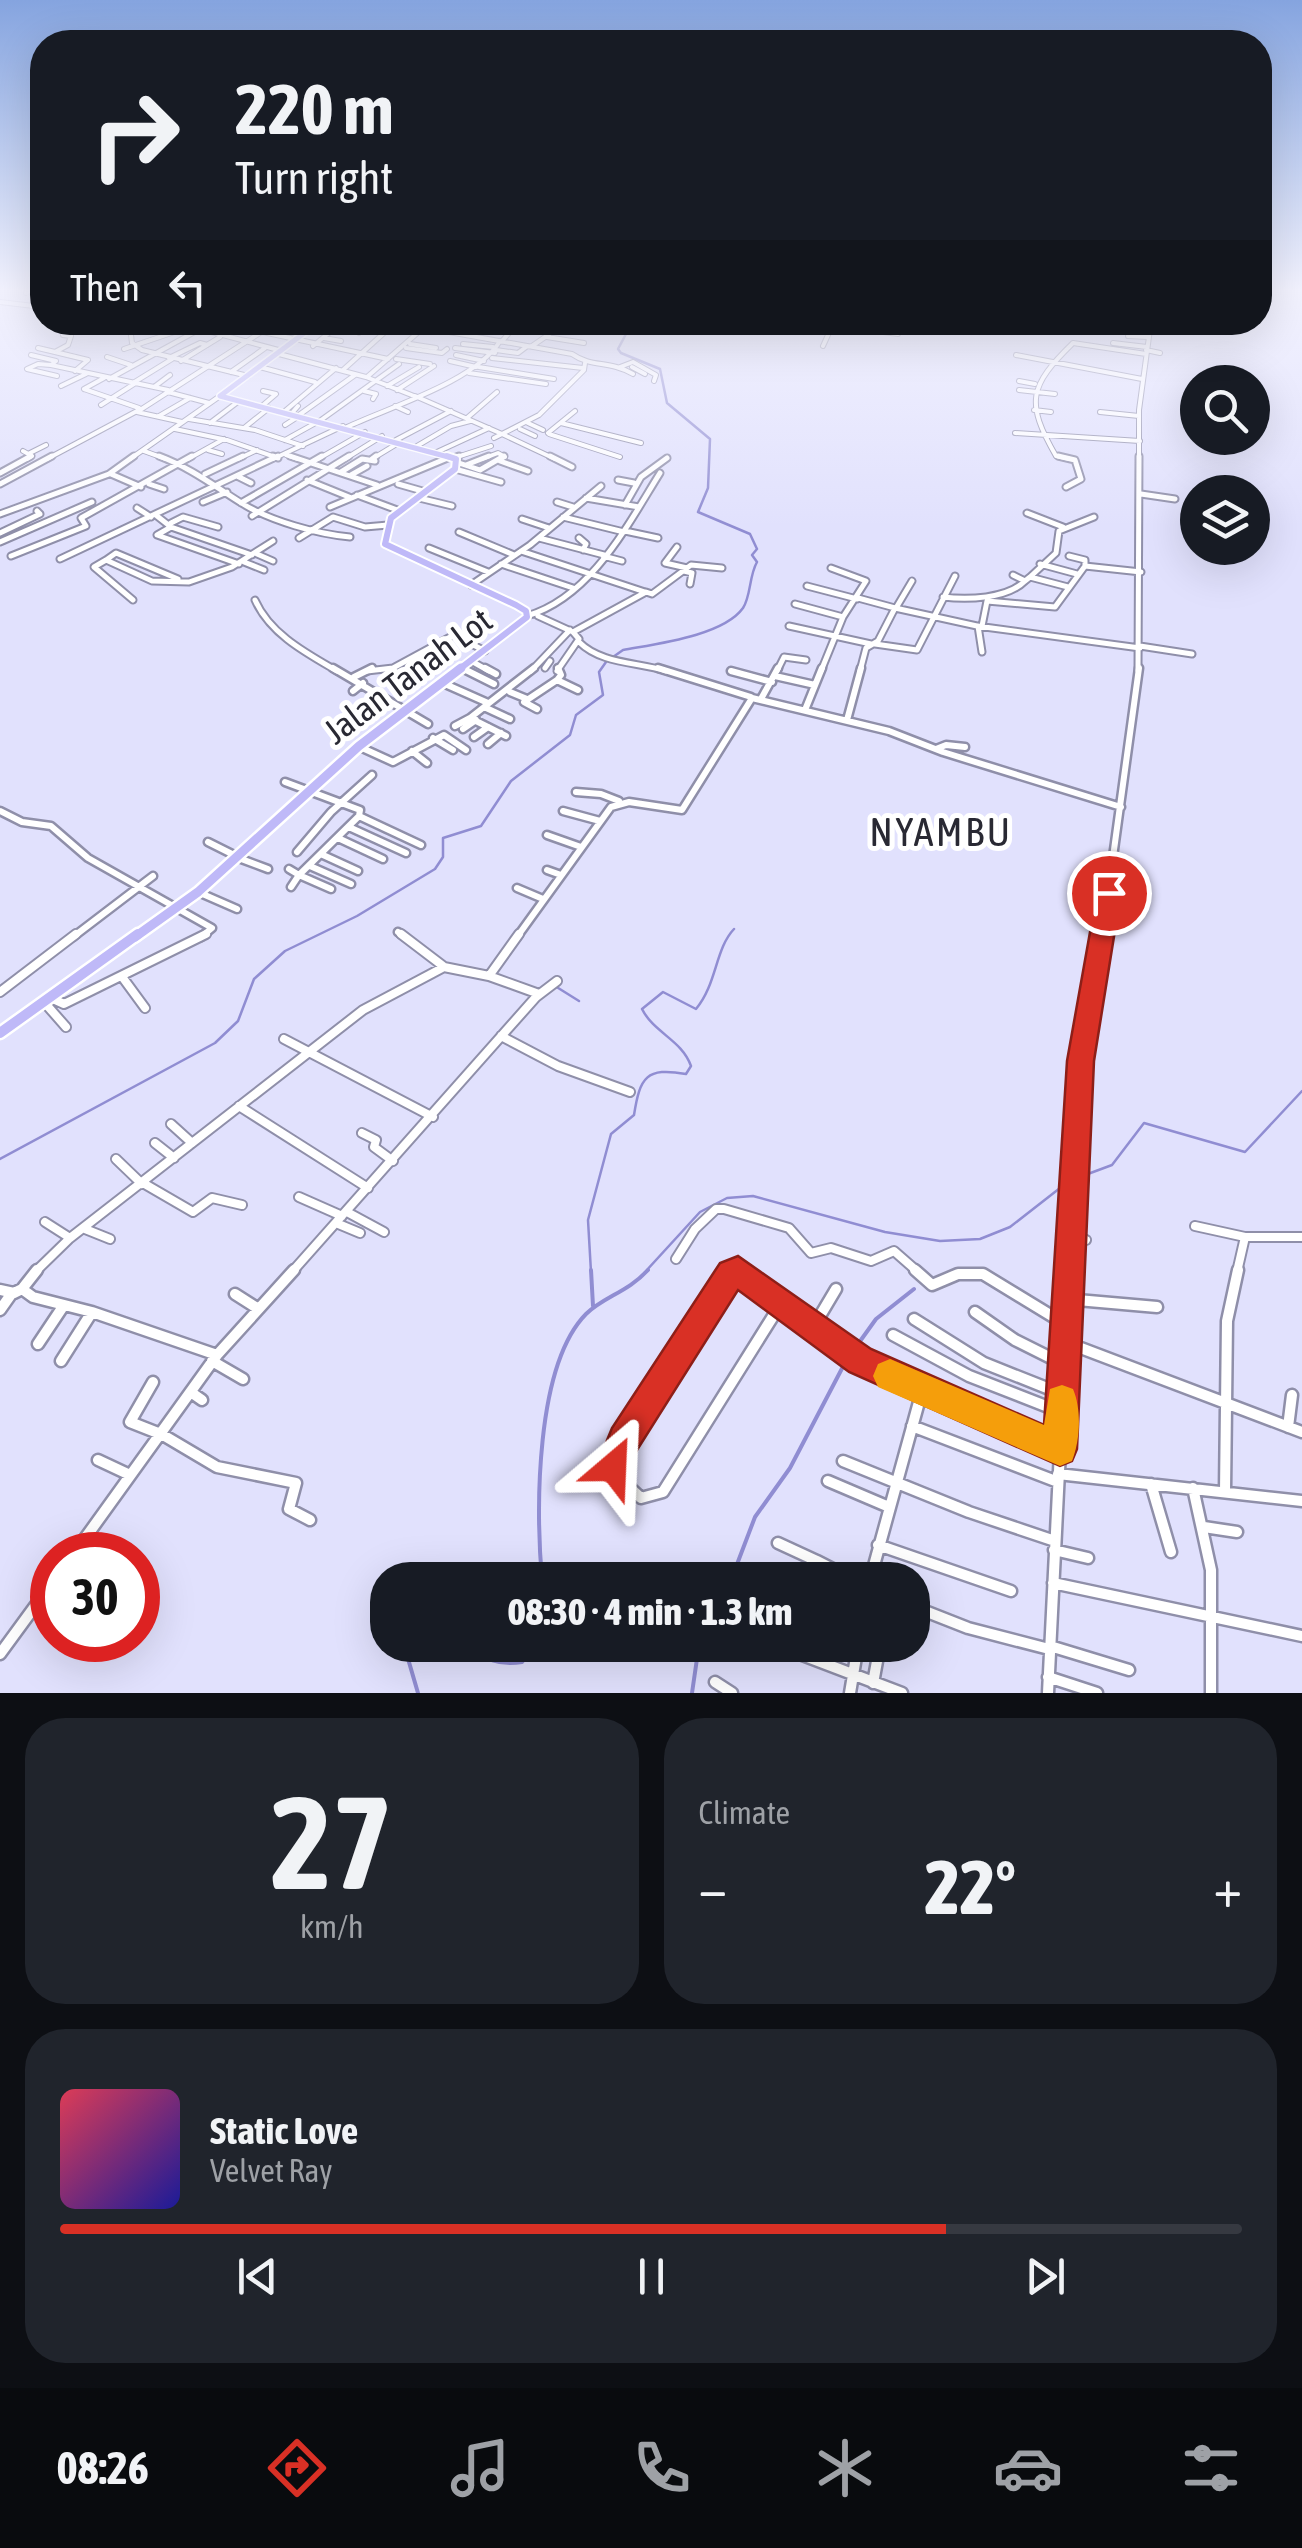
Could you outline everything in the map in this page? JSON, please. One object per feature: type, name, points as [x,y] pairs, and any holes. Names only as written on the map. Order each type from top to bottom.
[{"type":"main road","points":[[220,396],[257,369]]},
{"type":"main road","points":[[220,396],[285,409],[437,452],[456,461],[388,525]]},
{"type":"main road","name":"Jalan Tanah Lot","points":[[0,1034],[198,892],[358,746],[532,615],[388,548],[384,540],[388,525]]},
{"type":"street","points":[[27,369],[58,376]]},
{"type":"street","points":[[68,369],[210,403]]},
{"type":"street","points":[[125,369],[84,390],[158,417],[244,428],[304,446]]},
{"type":"street","points":[[101,405],[155,369]]},
{"type":"street","points":[[0,485],[32,464],[51,459],[139,410],[204,369]]},
{"type":"street","points":[[217,369],[248,376]]},
{"type":"street","points":[[231,372],[235,369]]},
{"type":"street","points":[[269,369],[315,382]]},
{"type":"street","points":[[285,409],[334,369]]},
{"type":"street","points":[[340,369],[450,411],[572,466]]},
{"type":"street","points":[[366,377],[376,369]]},
{"type":"street","points":[[204,475],[242,461],[321,420],[393,369]]},
{"type":"street","points":[[386,386],[416,369]]},
{"type":"street","points":[[396,391],[426,369]]},
{"type":"street","points":[[60,559],[474,369]]},
{"type":"street","points":[[490,369],[554,379]]},
{"type":"street","points":[[479,432],[491,437],[530,422],[582,369]]},
{"type":"street","points":[[623,369],[633,374]]},
{"type":"street","points":[[636,369],[645,374]]},
{"type":"street","points":[[646,369],[654,373],[654,381]]},
{"type":"street","points":[[1047,369],[1036,384],[1034,410],[1056,456],[1075,461],[1080,480],[1066,487]]},
{"type":"street","points":[[1088,369],[1142,378]]},
{"type":"street","points":[[1048,1693],[1080,1061],[1121,807],[1140,647],[1139,416],[1143,369]]},
{"type":"street","points":[[452,370],[546,384]]},
{"type":"street","points":[[62,386],[85,373]]},
{"type":"street","points":[[244,428],[285,409],[320,399],[356,374]]},
{"type":"street","points":[[154,388],[170,375]]},
{"type":"street","points":[[1019,381],[1036,384]]},
{"type":"street","points":[[444,384],[452,388]]},
{"type":"street","points":[[434,388],[441,394]]},
{"type":"street","points":[[363,390],[376,394],[372,398]]},
{"type":"street","points":[[1019,390],[1055,394]]},
{"type":"street","points":[[262,391],[276,394],[285,409],[285,425]]},
{"type":"street","points":[[417,446],[469,420],[497,392]]},
{"type":"street","points":[[300,395],[320,399]]},
{"type":"street","points":[[0,514],[109,474],[220,396]]},
{"type":"street","points":[[158,417],[190,398]]},
{"type":"street","points":[[153,401],[167,404]]},
{"type":"street","points":[[209,424],[239,401]]},
{"type":"street","points":[[394,406],[408,412]]},
{"type":"street","points":[[1034,410],[1051,412]]},
{"type":"street","points":[[384,411],[393,415]]},
{"type":"street","points":[[340,473],[362,458],[373,460],[416,429],[450,411]]},
{"type":"street","points":[[575,411],[548,433],[620,457]]},
{"type":"street","points":[[1100,412],[1139,416]]},
{"type":"street","points":[[530,422],[641,443]]},
{"type":"street","points":[[530,422],[544,430]]},
{"type":"street","points":[[174,428],[228,438],[259,451],[378,485]]},
{"type":"street","points":[[437,452],[490,428]]},
{"type":"street","points":[[518,428],[535,436]]},
{"type":"street","points":[[214,436],[225,429]]},
{"type":"street","points":[[416,429],[443,440]]},
{"type":"street","points":[[241,503],[365,432]]},
{"type":"street","points":[[1015,433],[1140,440]]},
{"type":"street","points":[[252,516],[382,436]]},
{"type":"street","points":[[11,556],[87,525],[81,518],[228,438]]},
{"type":"street","points":[[314,441],[322,445]]},
{"type":"street","points":[[2,470],[32,456],[26,452],[46,445]]},
{"type":"street","points":[[330,507],[378,485],[456,461],[488,445]]},
{"type":"street","points":[[144,450],[162,453],[184,464],[260,512],[350,537]]},
{"type":"street","points":[[207,450],[222,454]]},
{"type":"street","points":[[8,458],[32,464]]},
{"type":"street","points":[[624,504],[634,483],[653,464],[667,458]]},
{"type":"street","points":[[456,461],[480,470],[499,460],[528,472]]},
{"type":"street","points":[[242,461],[251,462]]},
{"type":"street","points":[[242,461],[251,469]]},
{"type":"street","points":[[456,461],[502,482]]},
{"type":"street","points":[[350,476],[367,466]]},
{"type":"street","points":[[532,615],[573,588],[625,532],[660,473]]},
{"type":"street","points":[[109,474],[164,489]]},
{"type":"street","points":[[236,476],[252,483]]},
{"type":"street","points":[[279,480],[298,486]]},
{"type":"street","points":[[307,480],[400,511]]},
{"type":"street","points":[[618,480],[634,483]]},
{"type":"street","points":[[398,484],[452,506]]},
{"type":"street","points":[[471,585],[538,538],[601,486]]},
{"type":"street","points":[[203,502],[227,492]]},
{"type":"street","points":[[1141,494],[1176,499]]},
{"type":"street","points":[[584,498],[639,508]]},
{"type":"street","points":[[0,542],[92,502]]},
{"type":"street","points":[[557,502],[574,508]]},
{"type":"street","points":[[137,508],[171,525],[273,561]]},
{"type":"street","points":[[0,534],[35,514],[22,511]]},
{"type":"street","points":[[1027,513],[1065,528]]},
{"type":"street","points":[[218,528],[183,516],[157,535],[264,570]]},
{"type":"street","points":[[299,538],[333,517],[362,526],[388,525]]},
{"type":"street","points":[[563,518],[658,538]]},
{"type":"street","points":[[943,597],[965,601],[1016,589],[1040,564],[1056,554],[1061,540],[1058,532],[1094,518]]},
{"type":"street","points":[[522,519],[550,528]]},
{"type":"street","points":[[67,524],[76,530]]},
{"type":"street","points":[[55,532],[62,536]]},
{"type":"street","points":[[459,532],[652,594],[670,576],[690,571],[697,564],[722,568]]},
{"type":"street","points":[[44,536],[51,541]]},
{"type":"street","points":[[538,538],[622,561]]},
{"type":"street","points":[[579,538],[585,543],[583,550]]},
{"type":"street","points":[[104,539],[111,544]]},
{"type":"street","points":[[104,560],[117,568],[128,567],[155,582],[194,582],[232,570],[273,541]]},
{"type":"street","points":[[678,546],[665,563],[690,571]]},
{"type":"street","points":[[429,548],[490,572]]},
{"type":"street","points":[[78,551],[88,556]]},
{"type":"street","points":[[133,600],[94,568],[116,553],[178,580]]},
{"type":"street","points":[[982,652],[980,626],[986,602],[1053,608],[1085,566],[1085,560],[1069,556]]},
{"type":"street","points":[[501,564],[573,588]]},
{"type":"street","points":[[1040,564],[1077,574]]},
{"type":"street","points":[[1085,566],[1142,572]]},
{"type":"street","points":[[805,710],[835,636],[866,581],[831,568]]},
{"type":"street","points":[[690,571],[690,584]]},
{"type":"street","points":[[1014,575],[1068,587]]},
{"type":"street","points":[[789,626],[916,650],[955,576]]},
{"type":"street","points":[[847,720],[866,648],[873,644],[912,581]]},
{"type":"street","points":[[807,586],[980,626],[1192,654]]},
{"type":"street","points":[[460,728],[572,631],[646,592]]},
{"type":"street","points":[[255,600],[272,627],[410,709],[428,724]]},
{"type":"street","points":[[795,604],[844,617]]},
{"type":"street","points":[[532,615],[572,631],[577,645]]},
{"type":"street","points":[[353,678],[372,668],[400,664],[421,649],[455,636],[486,652]]},
{"type":"street","points":[[562,644],[577,645],[609,658],[644,663],[752,698],[898,734],[935,750],[1121,807]]},
{"type":"street","points":[[510,692],[534,704],[557,680],[562,664],[577,645]]},
{"type":"street","points":[[405,652],[412,658]]},
{"type":"street","points":[[553,652],[568,656]]},
{"type":"street","points":[[774,655],[806,660]]},
{"type":"street","points":[[392,657],[400,664]]},
{"type":"street","points":[[761,699],[784,658]]},
{"type":"street","points":[[544,668],[548,661],[562,664]]},
{"type":"street","points":[[473,662],[496,674]]},
{"type":"street","points":[[464,668],[494,684]]},
{"type":"street","points":[[732,671],[815,684]]},
{"type":"street","points":[[557,680],[578,690]]},
{"type":"street","points":[[353,691],[363,683]]},
{"type":"street","points":[[445,684],[510,719]]},
{"type":"street","points":[[576,792],[682,810],[752,698]]},
{"type":"street","points":[[473,719],[504,734],[488,744]]},
{"type":"street","points":[[474,737],[488,727]]},
{"type":"street","points":[[358,746],[390,762],[444,734],[466,750]]},
{"type":"street","points":[[433,738],[453,750]]},
{"type":"street","points":[[935,750],[946,744],[965,748]]},
{"type":"street","points":[[414,750],[426,754]]},
{"type":"street","points":[[414,750],[426,763]]},
{"type":"street","points":[[298,852],[341,802],[372,775]]},
{"type":"street","points":[[285,782],[359,808],[359,816],[300,874],[292,887]]},
{"type":"street","points":[[486,975],[600,821],[620,802]]},
{"type":"street","points":[[563,811],[600,821]]},
{"type":"street","points":[[0,812],[22,822],[51,826],[88,858],[209,924],[211,932],[64,1004],[46,999]]},
{"type":"street","points":[[359,816],[421,845]]},
{"type":"street","points":[[348,826],[406,854]]},
{"type":"street","points":[[547,835],[581,848]]},
{"type":"street","points":[[338,838],[383,859]]},
{"type":"street","points":[[208,842],[268,869]]},
{"type":"street","points":[[322,854],[358,871]]},
{"type":"street","points":[[310,866],[351,884]]},
{"type":"street","points":[[289,869],[331,889]]},
{"type":"street","points":[[547,870],[560,874]]},
{"type":"street","points":[[0,992],[153,876]]},
{"type":"street","points":[[517,888],[543,900]]},
{"type":"street","points":[[198,892],[237,909]]},
{"type":"street","points":[[398,932],[444,967],[486,975],[537,995]]},
{"type":"street","points":[[0,1310],[70,1238],[363,1010],[444,967]]},
{"type":"street","points":[[118,977],[145,1008]]},
{"type":"street","points":[[90,1532],[130,1475],[197,1397],[215,1358],[257,1308],[433,1117],[537,995],[557,981]]},
{"type":"street","points":[[46,999],[66,1027]]},
{"type":"street","points":[[501,1036],[558,1066],[630,1092]]},
{"type":"street","points":[[284,1038],[433,1117]]},
{"type":"street","points":[[239,1106],[368,1188]]},
{"type":"street","points":[[171,1124],[192,1143]]},
{"type":"street","points":[[362,1132],[376,1140],[374,1146],[393,1160]]},
{"type":"street","points":[[154,1144],[174,1158]]},
{"type":"street","points":[[116,1159],[143,1183],[193,1212],[212,1198],[242,1206]]},
{"type":"street","points":[[299,1197],[384,1232]]},
{"type":"street","points":[[676,1260],[695,1228],[716,1210],[724,1209],[789,1228],[810,1253],[831,1248],[871,1262],[894,1251],[932,1285],[958,1274],[984,1274],[1065,1324]]},
{"type":"street","points":[[342,1217],[360,1232]]},
{"type":"street","points":[[45,1222],[70,1238]]},
{"type":"street","points":[[1195,1226],[1245,1237],[1302,1237]]},
{"type":"street","points":[[84,1228],[110,1239]]},
{"type":"street","points":[[1070,1233],[1086,1240]]},
{"type":"street","points":[[1225,1490],[1227,1322],[1245,1237]]},
{"type":"street","points":[[782,1302],[663,1492],[641,1498],[616,1474],[613,1459],[731,1274],[742,1272],[860,1360],[1060,1449]]},
{"type":"street","points":[[814,1326],[836,1289]]},
{"type":"street","points":[[0,1290],[92,1312],[215,1358],[243,1379]]},
{"type":"street","points":[[236,1294],[257,1308]]},
{"type":"street","points":[[1066,1300],[1157,1308]]},
{"type":"street","points":[[38,1344],[64,1305]]},
{"type":"street","points":[[61,1361],[92,1312]]},
{"type":"street","points":[[975,1312],[1016,1340],[1063,1364]]},
{"type":"street","points":[[914,1319],[984,1364],[1062,1394]]},
{"type":"street","points":[[893,1335],[969,1376],[1061,1412]]},
{"type":"street","points":[[1064,1342],[1302,1432]]},
{"type":"street","points":[[153,1382],[128,1420],[163,1435],[217,1467],[296,1483],[289,1509],[310,1520]]},
{"type":"street","points":[[874,1562],[922,1390]]},
{"type":"street","points":[[1288,1427],[1292,1395]]},
{"type":"street","points":[[912,1426],[1058,1478],[1225,1490],[1302,1501]]},
{"type":"street","points":[[98,1460],[130,1475]]},
{"type":"street","points":[[842,1461],[1088,1558]]},
{"type":"street","points":[[828,1481],[888,1506]]},
{"type":"street","points":[[1151,1484],[1171,1552]]},
{"type":"street","points":[[1194,1488],[1211,1570],[1211,1693]]},
{"type":"street","points":[[1204,1527],[1237,1532]]},
{"type":"street","points":[[778,1543],[817,1561]]},
{"type":"street","points":[[878,1545],[1011,1591]]},
{"type":"street","points":[[1053,1583],[1302,1636]]},
{"type":"street","points":[[0,1654],[30,1612]]},
{"type":"street","points":[[930,1613],[968,1628],[1129,1670]]},
{"type":"street","points":[[826,1662],[902,1693]]},
{"type":"street","points":[[850,1693],[856,1662]]},
{"type":"street","points":[[874,1683],[877,1662]]},
{"type":"street","points":[[1048,1678],[1098,1693]]},
{"type":"street","points":[[715,1682],[732,1693]]},
{"type":"waterway","points":[[613,657],[623,650],[705,632],[733,618],[746,603],[757,562],[752,555],[757,549],[750,534],[698,512],[708,488],[710,439],[667,403],[660,369]]},
{"type":"waterway","points":[[0,1159],[215,1043],[238,1021],[254,979],[285,951],[357,916],[435,869],[443,857],[443,838],[481,826],[511,781],[570,735],[576,715],[603,695],[599,672],[606,662]]},
{"type":"waterway","points":[[591,1272],[588,1220],[611,1134],[634,1115],[647,1078],[662,1072],[686,1074],[691,1066],[642,1009],[663,992],[696,1009],[734,929]]},
{"type":"waterway","points":[[555,986],[579,1001]]},
{"type":"waterway","points":[[645,1272],[700,1212],[727,1198],[753,1196],[885,1232],[940,1241],[980,1239],[1010,1227],[1069,1181],[1112,1165],[1144,1123],[1245,1152],[1302,1091]]},
{"type":"waterway","points":[[591,1270],[593,1306]]},
{"type":"waterway","points":[[541,1562],[543,1440],[557,1368],[569,1337],[586,1314],[648,1270]]},
{"type":"waterway","points":[[853,1351],[876,1319],[914,1289]]},
{"type":"waterway","points":[[738,1562],[755,1517],[790,1468],[848,1357]]},
{"type":"waterway","points":[[409,1662],[418,1693]]},
{"type":"waterway","points":[[499,1662],[522,1662]]},
{"type":"waterway","points":[[692,1693],[697,1662]]},
{"type":"slow traffic","points":[[890,1376],[1060,1449],[1062,1401]]},
{"type":"district","name":"NYAMBU","points":[[941,832]]},
{"type":"route","points":[[613,1467],[613,1459],[662,1379],[731,1274],[738,1271],[860,1360],[1060,1449],[1080,1061],[1109,893]]}]
